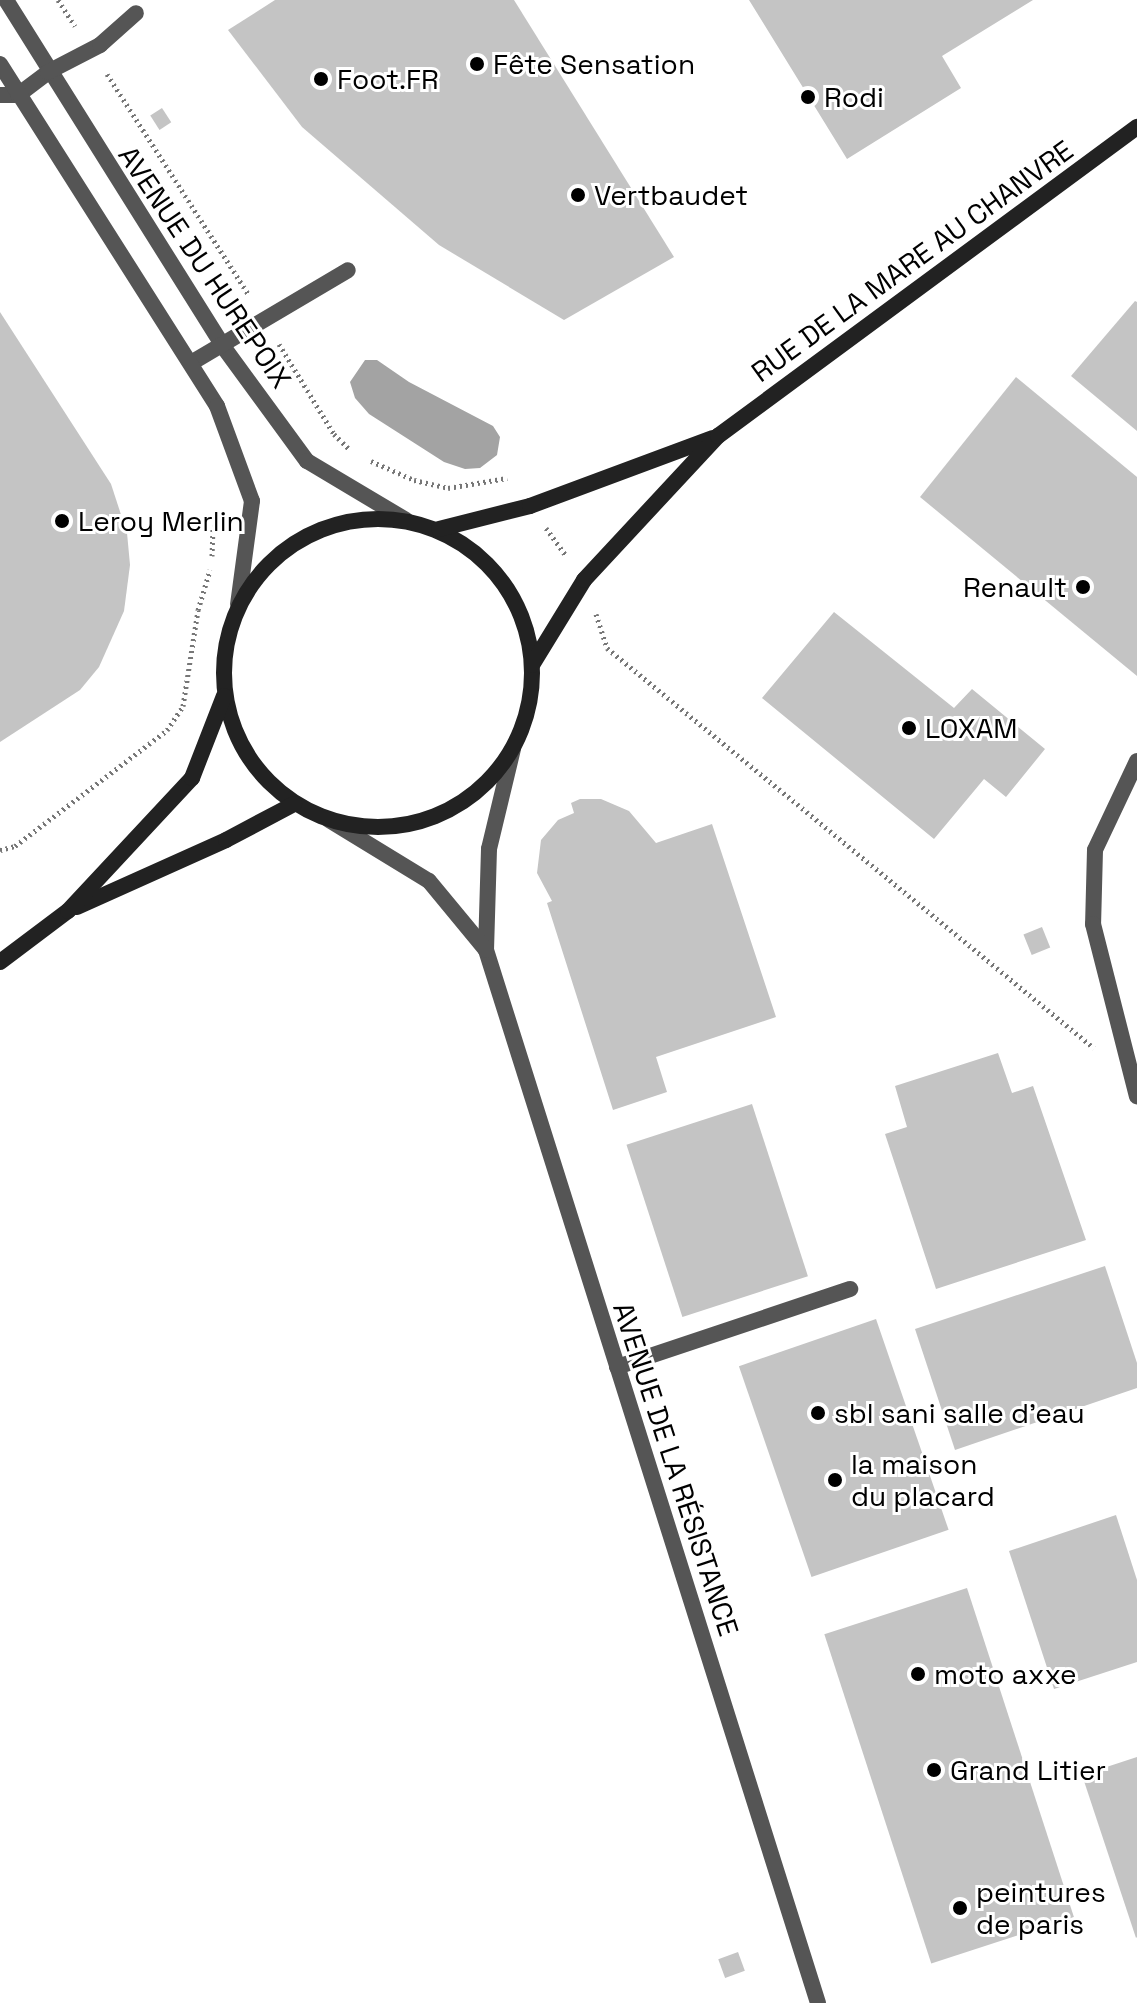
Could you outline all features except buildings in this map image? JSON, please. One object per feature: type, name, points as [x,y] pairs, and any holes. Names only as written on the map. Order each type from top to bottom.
[{"type":"street","name":"AVENUE DU HUREPOIX","points":[[6,0],[48,72],[222,345],[307,461],[406,520]]},
{"type":"street","points":[[0,95],[18,95],[48,72],[100,45],[136,13]]},
{"type":"street","points":[[0,64],[217,406],[252,501],[238,604],[224,649],[224,696],[192,778],[68,911],[0,962]]},
{"type":"street","name":"RUE DE LA MARE AU CHANVRE","points":[[532,665],[584,580],[718,436],[1137,127]]},
{"type":"street","points":[[191,363],[348,270]]},
{"type":"street","name":"RUE DE LA MARE AU CHANVRE","points":[[439,529],[530,506],[718,436]]},
{"type":"street","points":[[238,604],[274,556],[327,525],[406,520],[439,529],[482,558],[515,601],[532,665],[530,699],[513,749],[489,849],[486,950]]},
{"type":"street","points":[[224,696],[249,760],[294,804],[329,820],[429,881],[486,950]]},
{"type":"street","points":[[329,820],[385,828],[440,815],[481,788],[513,749]]},
{"type":"street","points":[[1137,761],[1095,850],[1093,924],[1137,1096]]},
{"type":"street","points":[[68,911],[226,840],[294,804]]},
{"type":"street","name":"AVENUE DE LA RÉSISTANCE","points":[[486,950],[818,2003]]},
{"type":"street","points":[[617,1367],[850,1289]]},
{"type":"path","points":[[530,506],[584,580],[607,648],[1131,1078]]},
{"type":"path","points":[[0,850],[15,846],[167,730],[183,706],[198,610],[211,566],[213,527]]},
{"type":"shaded area","points":[[365,360],[377,360],[409,382],[493,426],[500,437],[497,455],[480,468],[465,469],[444,462],[369,414],[355,398],[350,382]]},
{"type":"place","name":"Fête Sensation","points":[[477,64]]},
{"type":"place","name":"Foot.FR","points":[[321,79]]},
{"type":"place","name":"Rodi","points":[[808,97]]},
{"type":"place","name":"Vertbaudet","points":[[578,195]]},
{"type":"place","name":"Leroy Merlin","points":[[62,521]]},
{"type":"place","name":"Renault","points":[[1083,587]]},
{"type":"place","name":"LOXAM","points":[[909,728]]},
{"type":"place","name":"sbl sani salle d'eau","points":[[818,1413]]},
{"type":"place","name":"la maison du placard","points":[[835,1480]]},
{"type":"place","name":"moto axxe","points":[[918,1674]]},
{"type":"place","name":"Grand Litier","points":[[934,1770]]},
{"type":"place","name":"peintures de paris","points":[[960,1908]]}]
